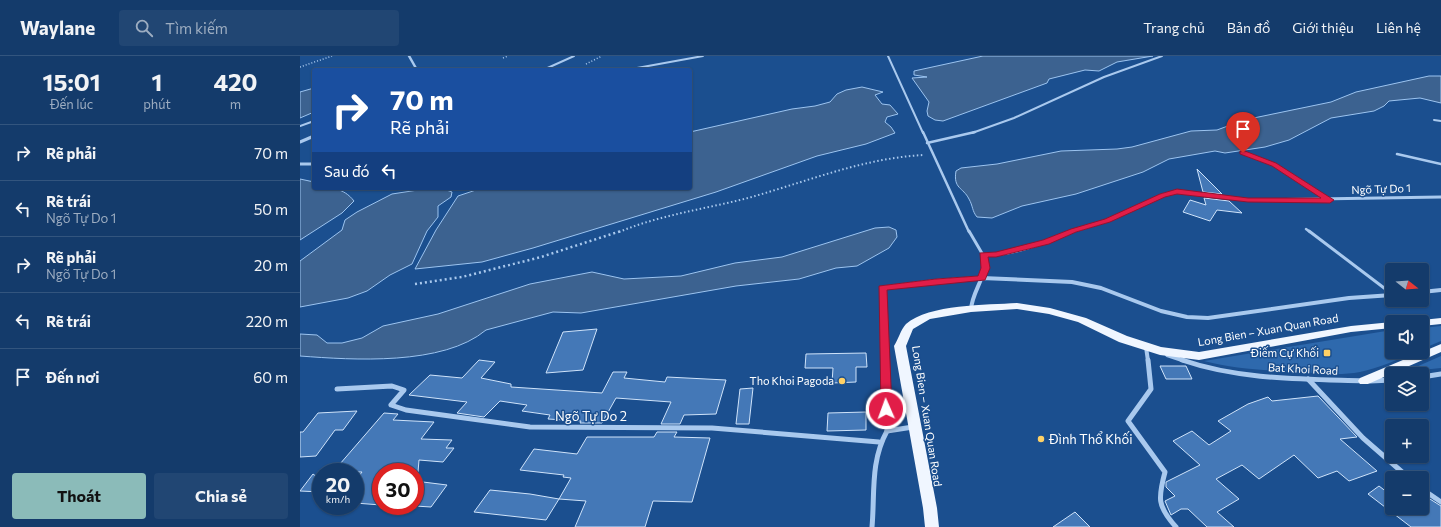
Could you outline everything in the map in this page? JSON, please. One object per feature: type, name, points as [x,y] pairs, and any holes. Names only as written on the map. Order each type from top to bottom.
[{"type":"main road","name":"Long Bien – Xuan Quan Road","points":[[932,527],[930,508],[900,346],[909,327],[927,316],[971,309],[1017,306],[1050,310],[1082,320],[1123,339],[1160,351],[1199,356],[1351,328],[1385,326]]},
{"type":"main road","points":[[1429,322],[1441,321]]},
{"type":"main road","points":[[1364,381],[1441,348]]},
{"type":"street","points":[[408,56],[416,68]]},
{"type":"street","points":[[300,142],[312,137]]},
{"type":"street","points":[[300,164],[312,164]]},
{"type":"street","name":"Ngõ Tự Do 1","points":[[983,255],[996,255],[1046,242],[1074,231],[1107,221],[1162,196],[1177,192],[1248,200],[1330,200],[1441,197]]},
{"type":"street","points":[[971,309],[971,298],[982,278],[985,268],[983,255]]},
{"type":"street","points":[[872,527],[874,462],[879,442],[886,431],[882,288],[936,281],[982,278],[1072,282],[1101,288],[1161,311],[1186,317],[1208,318],[1349,298],[1385,295]]},
{"type":"street","points":[[1429,291],[1441,290]]},
{"type":"street","points":[[1145,346],[1151,389],[1128,421],[1133,430],[1165,472],[1158,502],[1164,515],[1176,527]]},
{"type":"street","name":"Bat Khoi Road","points":[[1145,346],[1185,361],[1223,371],[1263,376],[1308,379],[1385,380]]},
{"type":"street","points":[[1429,376],[1441,374]]},
{"type":"street","points":[[1308,379],[1363,438],[1401,471]]},
{"type":"street","name":"Ngõ Tự Do 2","points":[[337,389],[392,386],[404,390],[391,405],[406,410],[530,427],[712,428],[879,442]]},
{"type":"street","points":[[886,431],[914,426]]},
{"type":"street","points":[[1429,494],[1441,502]]},
{"type":"lane","points":[[547,68],[574,56]]},
{"type":"lane","points":[[637,68],[703,56]]},
{"type":"lane","points":[[888,56],[972,239],[983,255]]},
{"type":"lane","points":[[928,143],[960,137],[997,124],[1057,100],[1103,77],[1162,56]]},
{"type":"lane","points":[[1434,120],[1441,121]]},
{"type":"lane","points":[[300,126],[312,122]]},
{"type":"lane","points":[[1243,153],[1274,165],[1330,200]]},
{"type":"lane","points":[[1397,154],[1441,164]]},
{"type":"lane","points":[[1306,229],[1385,289]]},
{"type":"path","points":[[300,67],[332,56]]},
{"type":"path","points":[[503,58],[508,56]]},
{"type":"path","points":[[586,64],[602,56]]},
{"type":"path","points":[[415,284],[462,277],[541,257],[608,237],[628,229],[717,204],[747,198],[850,167],[902,156],[933,155]]},
{"type":"shaded area","points":[[983,56],[1153,56],[1117,62],[1099,71],[1085,70],[1049,79],[1047,83],[943,121],[935,120],[928,116],[927,111],[929,102],[912,78],[927,77],[914,75],[914,71]]},
{"type":"shaded area","points":[[1429,76],[1441,76],[1441,103],[1420,98],[1389,101],[1384,106],[1374,111],[1331,118],[1289,140],[1265,147],[1225,153],[1215,151],[1169,159],[1143,172],[1076,194],[1022,206],[992,218],[977,217],[967,195],[957,185],[955,177],[956,171],[961,168],[997,164],[1061,151],[1132,147],[1191,131],[1217,130],[1244,120],[1331,102],[1356,92]]},
{"type":"shaded area","points":[[862,87],[883,92],[875,95],[882,104],[890,105],[898,114],[887,117],[885,122],[895,133],[866,144],[817,156],[716,192],[533,248],[482,262],[415,269],[436,230],[458,196],[476,190],[692,190],[692,132],[830,102],[837,94],[846,90]]},
{"type":"shaded area","points":[[312,89],[312,113],[300,118],[300,92]]},
{"type":"shaded area","points":[[300,179],[312,182],[312,190],[338,190],[346,193],[354,201],[342,213],[300,240]]},
{"type":"shaded area","points":[[418,190],[446,190],[452,192],[451,197],[438,206],[438,217],[427,231],[412,264],[390,275],[367,291],[348,298],[300,307],[300,261],[342,230],[345,220],[392,194]]},
{"type":"shaded area","points":[[889,227],[896,230],[897,237],[889,248],[857,266],[836,268],[799,279],[736,286],[581,313],[553,312],[486,330],[468,342],[446,350],[422,355],[371,359],[300,356],[300,334],[317,335],[327,343],[342,343],[362,338],[383,326],[438,314],[530,284],[592,272],[624,279],[681,276],[735,263],[782,257],[875,228]]},
{"type":"shaded area","points":[[1441,326],[1441,341],[1429,346],[1429,327]]},
{"type":"shaded area","points":[[1385,331],[1385,359],[1399,359],[1360,372],[1344,374],[1261,370],[1227,366],[1204,361]]},
{"type":"shaded area","points":[[1441,356],[1441,368],[1429,369],[1429,367],[1416,367]]},
{"type":"building","points":[[1197,169],[1222,194],[1203,192]]},
{"type":"building","points":[[1204,198],[1229,201],[1242,213],[1217,210],[1210,221],[1183,212],[1190,200],[1206,205]]},
{"type":"building","points":[[597,329],[583,370],[546,373],[563,332]]},
{"type":"building","points":[[866,353],[867,367],[856,367],[856,382],[832,383],[833,368],[805,368],[806,354]]},
{"type":"building","points":[[479,360],[495,362],[481,378],[511,384],[511,387],[602,393],[613,372],[627,372],[624,378],[665,382],[667,377],[726,380],[716,414],[684,415],[680,424],[661,424],[671,402],[616,398],[602,423],[580,423],[581,421],[548,419],[550,415],[522,411],[527,405],[500,401],[484,417],[457,413],[467,402],[409,395],[430,375],[462,378]]},
{"type":"building","points":[[1160,366],[1186,366],[1192,379],[1166,379]]},
{"type":"building","points":[[753,388],[749,424],[736,424],[740,389]]},
{"type":"building","points":[[1318,396],[1357,437],[1340,439],[1377,471],[1349,481],[1337,471],[1318,478],[1294,455],[1259,479],[1242,465],[1216,479],[1239,499],[1217,512],[1234,527],[1207,527],[1188,509],[1181,509],[1171,515],[1165,501],[1175,496],[1166,487],[1166,482],[1200,465],[1173,441],[1192,431],[1209,445],[1231,431],[1218,421],[1248,404],[1268,397],[1272,401]]},
{"type":"building","points":[[357,411],[343,430],[335,430],[316,456],[300,457],[300,432],[303,432],[318,413]]},
{"type":"building","points":[[866,412],[866,430],[827,431],[828,413]]},
{"type":"building","points":[[384,413],[398,414],[393,420],[434,422],[421,439],[452,440],[446,448],[454,448],[443,462],[419,460],[419,463],[372,463],[372,504],[364,504],[364,463],[341,463]]},
{"type":"building","points":[[657,432],[677,432],[674,437],[710,438],[692,502],[653,501],[645,527],[575,527],[586,501],[559,499],[571,478],[563,477],[564,475],[520,470],[534,449],[577,454],[587,437],[654,437]]},
{"type":"building","points":[[312,475],[312,492],[300,491]]},
{"type":"building","points":[[424,482],[447,485],[431,507],[424,507]]},
{"type":"building","points":[[1379,486],[1385,491],[1385,507],[1368,494]]},
{"type":"building","points":[[490,490],[530,494],[559,499],[546,520],[474,512]]},
{"type":"building","points":[[1429,498],[1441,506],[1441,527],[1411,527],[1395,515],[1429,515]]},
{"type":"building","points":[[1075,512],[1090,527],[1053,527]]},
{"type":"place","name":"Điếm Cự Khối","points":[[1327,353]]},
{"type":"place","name":"Tho Khoi Pagoda","points":[[842,381]]},
{"type":"place","name":"Đình Thổ Khối","points":[[1041,439]]},
{"type":"route","points":[[886,409],[882,288],[936,281],[982,278],[985,268],[983,255],[996,255],[1046,242],[1074,231],[1107,221],[1156,198],[1177,192],[1248,200],[1330,200],[1274,165],[1243,153]]}]
